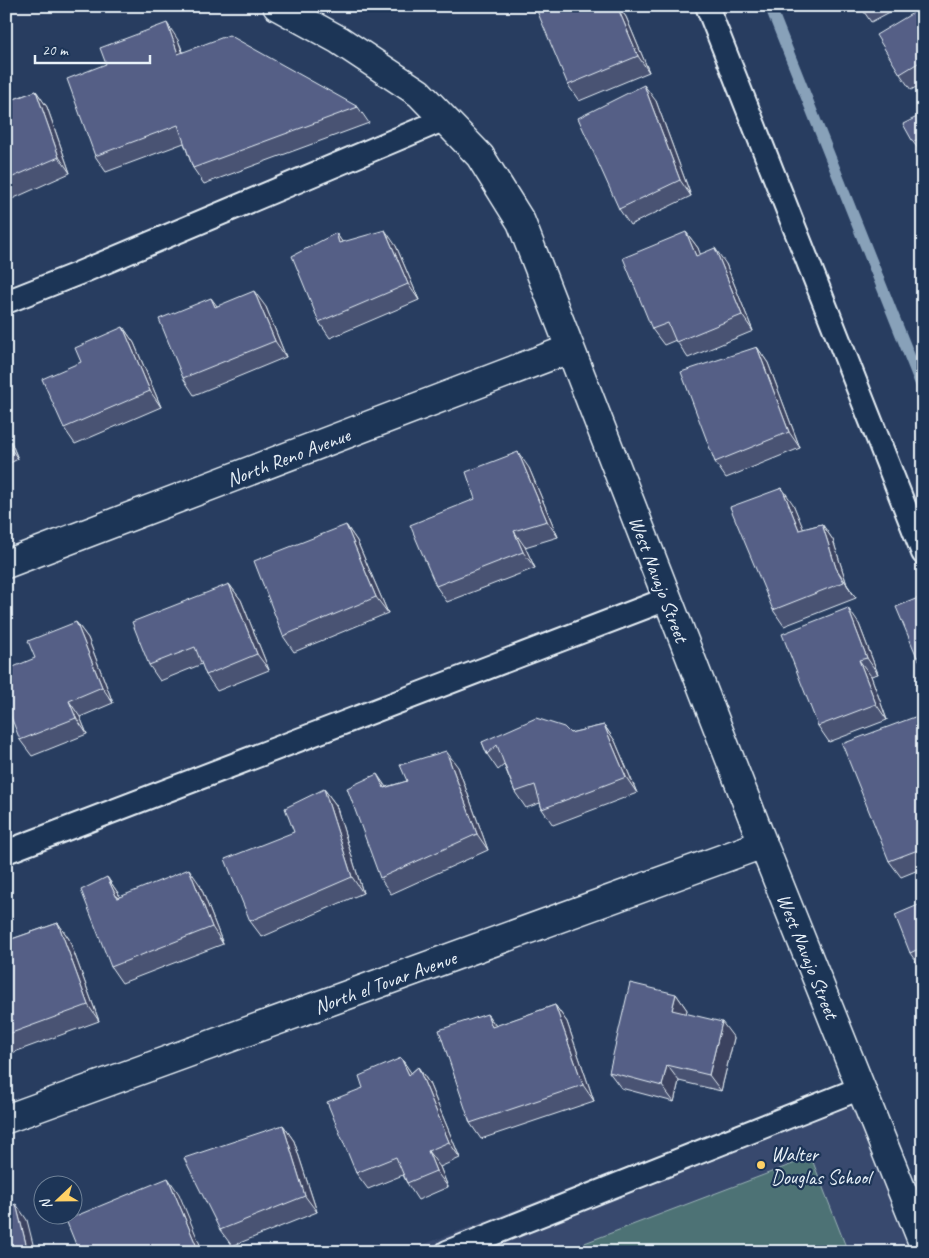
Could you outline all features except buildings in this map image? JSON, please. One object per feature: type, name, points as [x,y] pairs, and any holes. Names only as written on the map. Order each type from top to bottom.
[{"type":"street","name":"West Navajo Street","points":[[277,6],[339,40],[419,93],[480,156],[521,222],[763,844],[923,1243]]},
{"type":"street","name":"North Reno Avenue","points":[[6,564],[569,349]]},
{"type":"street","name":"North el Tovar Avenue","points":[[6,1119],[763,844]]},
{"type":"lane","points":[[707,6],[923,553]]},
{"type":"lane","points":[[6,302],[445,119]]},
{"type":"lane","points":[[6,852],[667,599]]},
{"type":"lane","points":[[447,1252],[861,1088]]},
{"type":"shaded area","name":"Walter Douglas School","points":[[857,1079],[923,1252],[404,1252]]},
{"type":"green space","points":[[811,1157],[848,1252],[561,1252]]},
{"type":"waterway","points":[[770,6],[923,390]]},
{"type":"place","name":"Walter Douglas School","points":[[761,1165]]}]
